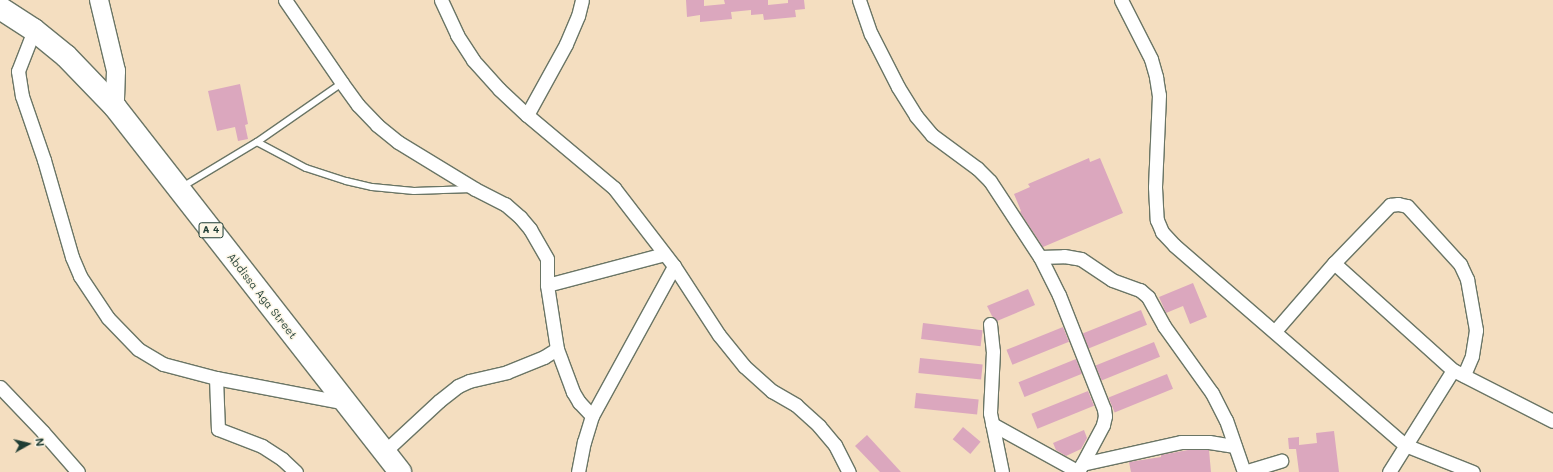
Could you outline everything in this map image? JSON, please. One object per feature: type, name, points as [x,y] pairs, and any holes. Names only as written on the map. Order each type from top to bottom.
[{"type":"highway","name":"Abdissa Aga Street","points":[[0,8],[34,30],[66,56],[115,107],[400,472]]},
{"type":"street","points":[[99,0],[116,71],[115,107]]},
{"type":"street","points":[[285,0],[342,83],[367,115],[387,133],[475,189],[505,204],[520,217],[530,229],[547,259],[547,285],[557,349],[573,392],[592,416]]},
{"type":"street","points":[[441,0],[457,35],[472,60],[499,89],[614,188],[674,266],[719,335],[744,366],[772,391],[796,405],[819,426],[835,445],[849,472]]},
{"type":"street","points":[[527,114],[566,44],[578,16],[582,0]]},
{"type":"street","points":[[859,0],[874,41],[898,87],[916,116],[932,135],[977,168],[990,181],[1040,257],[1059,295],[1104,409],[1105,416],[1103,425],[1080,469]]},
{"type":"street","points":[[1121,0],[1151,59],[1156,76],[1159,95],[1155,187],[1157,220],[1162,232],[1174,245],[1405,445],[1473,472]]},
{"type":"street","points":[[34,30],[18,71],[32,126],[44,160],[72,257],[80,276],[108,318],[138,349],[163,364],[216,378],[346,403]]},
{"type":"street","points":[[1275,331],[1334,263],[1390,205],[1407,206],[1460,264],[1468,279],[1476,330],[1472,356],[1405,445],[1389,472]]},
{"type":"street","points":[[547,285],[664,254]]},
{"type":"street","points":[[1040,257],[1064,256],[1081,259],[1112,280],[1140,290],[1148,297],[1164,326],[1212,393],[1226,420],[1244,472],[1281,461]]},
{"type":"street","points":[[1334,263],[1459,372],[1553,421]]},
{"type":"street","points":[[578,472],[584,442],[592,416],[674,266]]},
{"type":"street","points":[[990,324],[993,351],[990,401],[992,424],[1002,472]]},
{"type":"street","points":[[384,452],[458,386],[469,381],[507,372],[544,357],[557,349]]},
{"type":"street","points":[[216,378],[218,429],[262,446],[282,459],[296,472]]},
{"type":"street","points":[[0,387],[44,432],[78,472]]},
{"type":"street","points":[[992,424],[1080,469],[1182,442],[1209,442],[1235,446]]},
{"type":"lane","points":[[178,188],[257,142],[342,83]]},
{"type":"lane","points":[[257,142],[306,168],[346,181],[372,187],[414,191],[475,189]]},
{"type":"building","points":[[686,0],[704,0],[704,6],[725,4],[724,0],[768,0],[768,5],[788,3],[788,0],[804,0],[805,9],[795,10],[796,17],[764,20],[763,14],[751,15],[751,10],[731,12],[732,19],[700,22],[700,15],[687,17]]},
{"type":"building","points":[[240,84],[248,124],[245,125],[248,139],[238,141],[235,127],[217,131],[208,91]]},
{"type":"building","points":[[1089,158],[1090,162],[1100,158],[1123,213],[1043,247],[1020,212],[1021,211],[1014,194],[1030,187],[1028,184]]},
{"type":"building","points":[[1193,283],[1207,317],[1190,324],[1183,306],[1166,313],[1159,297]]},
{"type":"building","points":[[1028,289],[1035,305],[997,321],[992,316],[987,306]]},
{"type":"building","points":[[1141,310],[1147,325],[1089,348],[1083,334]]},
{"type":"building","points":[[923,323],[983,330],[981,346],[921,339]]},
{"type":"building","points":[[1063,327],[1069,342],[1012,365],[1006,350]]},
{"type":"building","points":[[1154,342],[1160,357],[1102,380],[1096,366]]},
{"type":"building","points":[[920,358],[983,365],[981,380],[918,373]]},
{"type":"building","points":[[1076,359],[1082,374],[1025,397],[1019,382]]},
{"type":"building","points":[[1167,374],[1173,389],[1115,412],[1109,398]]},
{"type":"building","points":[[1088,391],[1094,406],[1037,429],[1031,414]]},
{"type":"building","points":[[916,393],[979,400],[977,415],[914,408]]},
{"type":"building","points":[[963,427],[981,442],[970,454],[953,439]]},
{"type":"building","points":[[1084,430],[1087,438],[1081,449],[1066,456],[1056,450],[1053,443]]},
{"type":"building","points":[[1334,431],[1339,472],[1299,472],[1296,449],[1289,449],[1288,438],[1299,437],[1299,445],[1317,443],[1316,433]]},
{"type":"building","points":[[867,435],[901,472],[880,472],[855,446]]},
{"type":"building","points":[[1188,450],[1209,450],[1211,472],[1131,472],[1129,462],[1161,457],[1161,455]]}]
